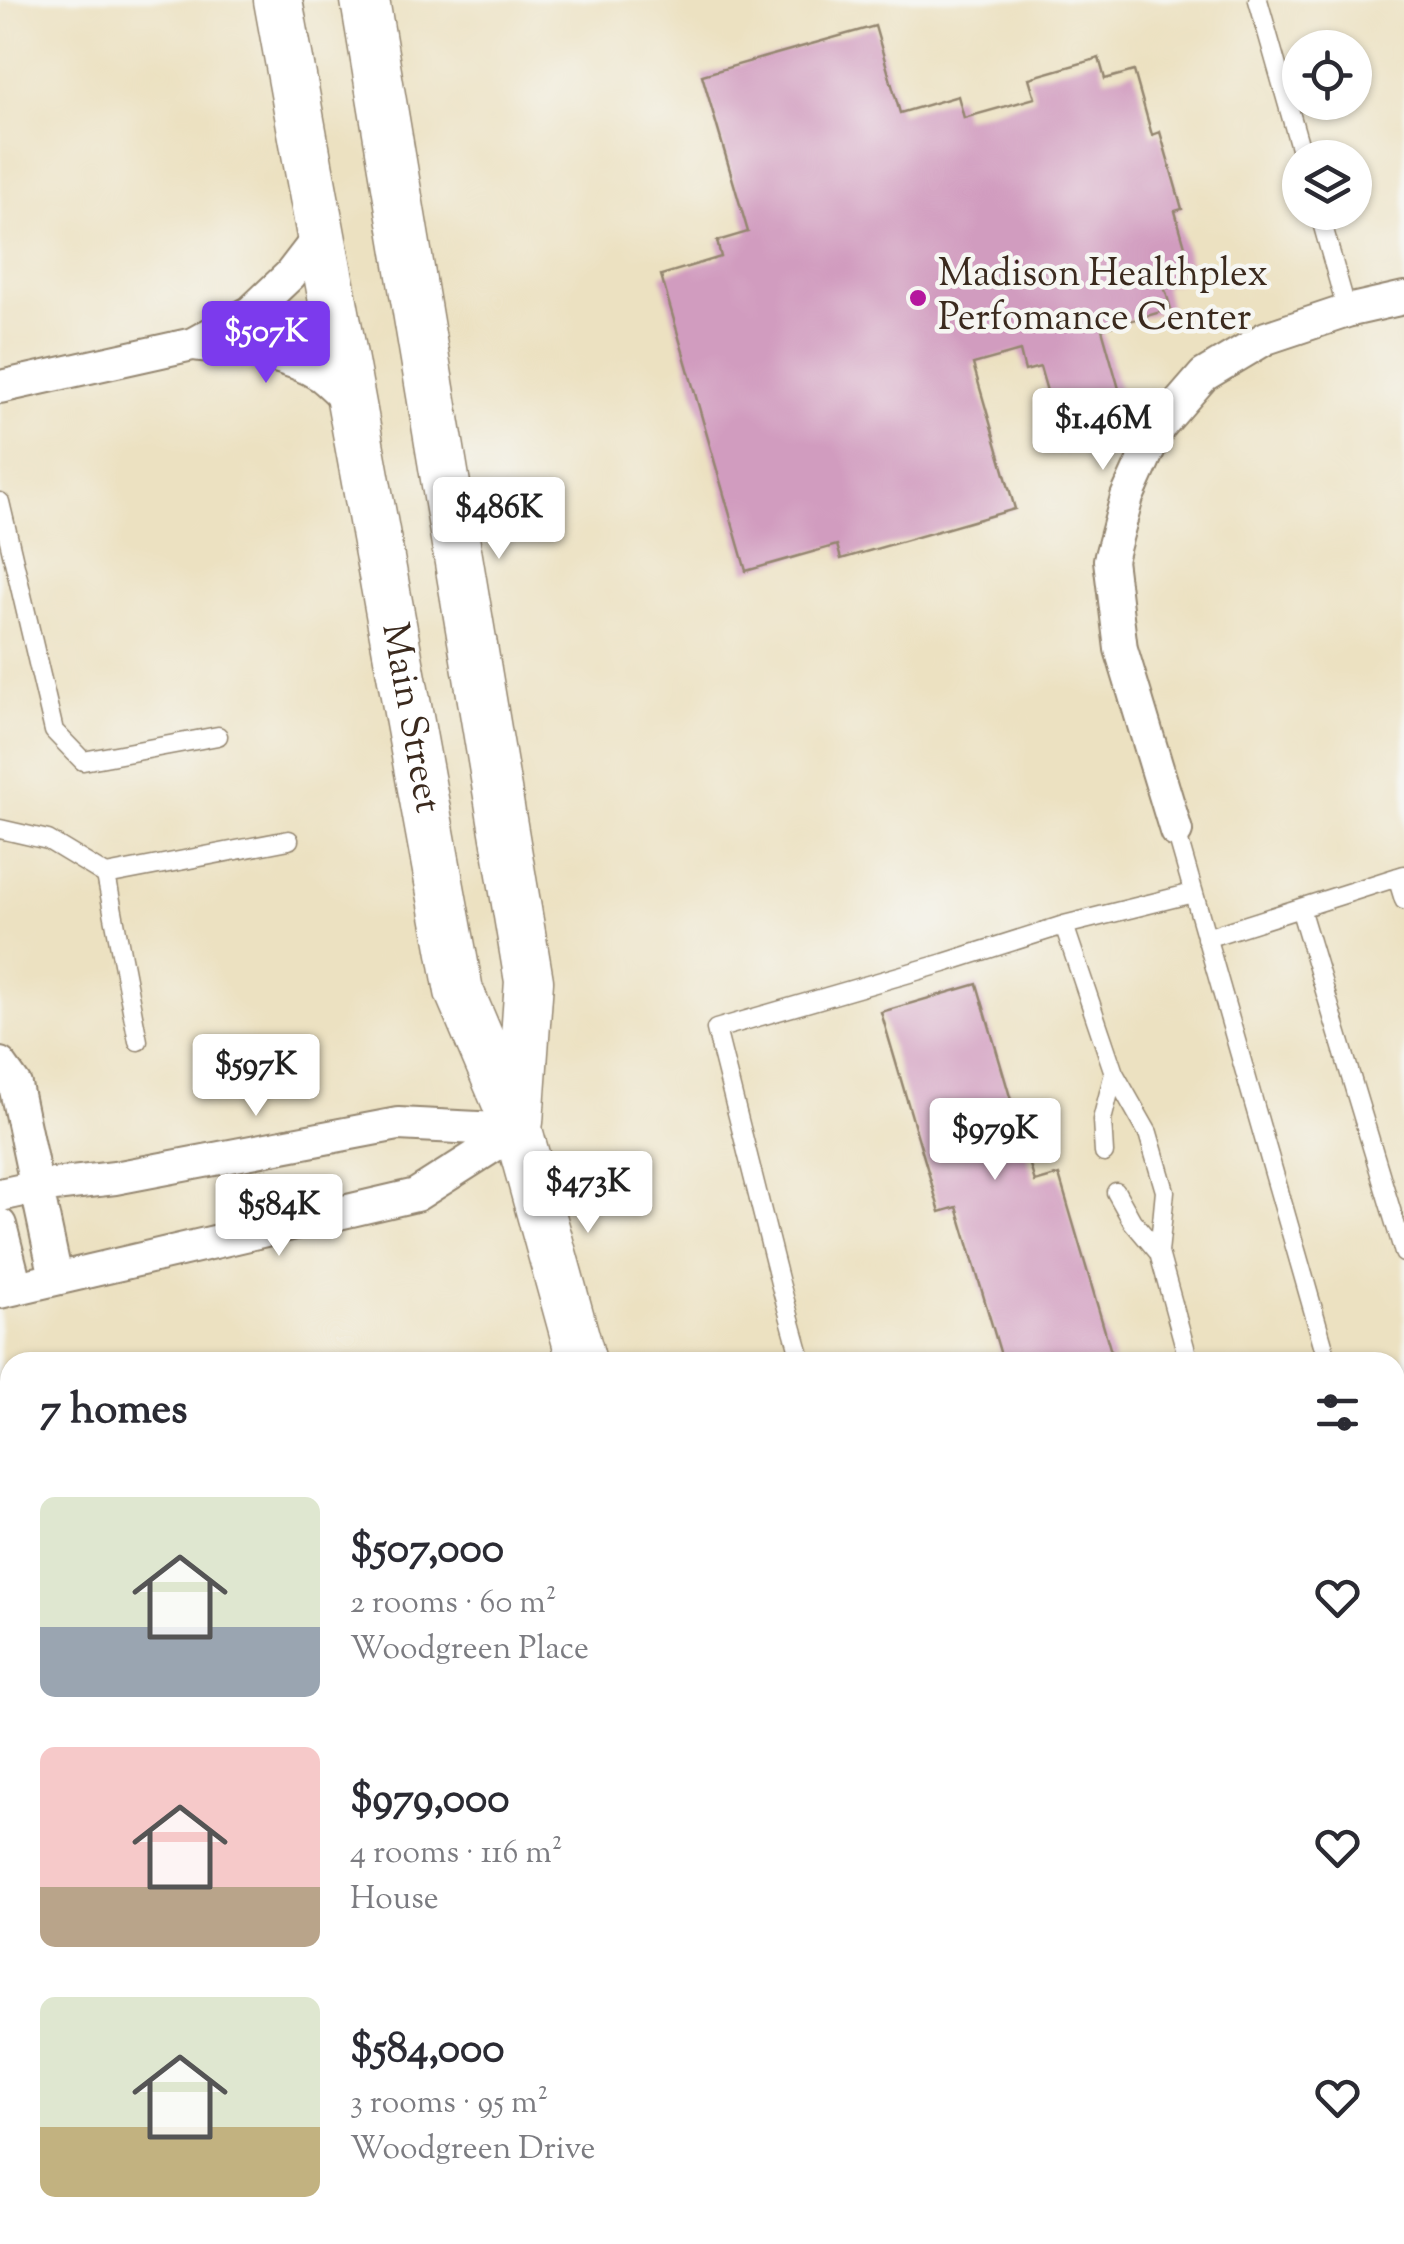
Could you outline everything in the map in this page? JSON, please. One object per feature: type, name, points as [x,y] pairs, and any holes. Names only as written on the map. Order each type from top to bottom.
[{"type":"main road","name":"Main Street","points":[[278,0],[459,991],[518,1130],[579,1352]]},
{"type":"main road","name":"Main Street","points":[[366,0],[529,981],[518,1130]]},
{"type":"street","points":[[0,387],[193,344],[251,312],[290,275],[320,236]]},
{"type":"street","points":[[1176,831],[1122,649],[1110,560],[1127,498],[1158,428],[1204,376],[1266,338],[1346,311],[1404,298]]},
{"type":"street","points":[[193,344],[257,351],[290,360],[322,376],[351,402]]},
{"type":"street","points":[[0,1064],[15,1085],[56,1278]]},
{"type":"street","points":[[0,1195],[115,1178],[398,1124],[518,1130]]},
{"type":"street","points":[[0,1224],[8,1290],[416,1194],[518,1130]]},
{"type":"lane","points":[[1258,0],[1298,140]]},
{"type":"lane","points":[[1324,230],[1346,311]]},
{"type":"lane","points":[[0,502],[54,731],[84,762],[218,736]]},
{"type":"lane","points":[[0,829],[48,840],[106,875],[290,840]]},
{"type":"lane","points":[[1176,831],[1325,1352]]},
{"type":"lane","points":[[106,875],[138,1041]]},
{"type":"lane","points":[[1206,938],[1401,876],[1404,900]]},
{"type":"lane","points":[[799,1352],[716,1029],[1064,925],[1193,893]]},
{"type":"lane","points":[[1300,908],[1404,1253]]},
{"type":"lane","points":[[1064,925],[1114,1073],[1148,1133],[1165,1191],[1159,1254],[1186,1352]]},
{"type":"lane","points":[[1104,1154],[1102,1120],[1114,1073]]},
{"type":"lane","points":[[1116,1192],[1132,1221],[1159,1254]]},
{"type":"building","name":"Madison Healthplex Perfomance Center","points":[[875,26],[900,113],[958,96],[964,118],[1035,98],[1029,78],[1099,58],[1105,79],[1134,71],[1152,135],[1160,132],[1182,209],[1175,211],[1194,278],[1164,286],[1171,309],[1102,329],[1123,403],[1056,422],[1040,367],[1025,371],[1020,351],[973,364],[1015,509],[841,559],[837,545],[746,571],[661,275],[721,257],[717,241],[748,232],[702,75]]},
{"type":"building","points":[[977,984],[1035,1182],[1059,1175],[1111,1352],[1000,1352],[957,1207],[940,1212],[881,1012]]},
{"type":"place","name":"Madison Healthplex Perfomance Center","points":[[918,298]]}]
